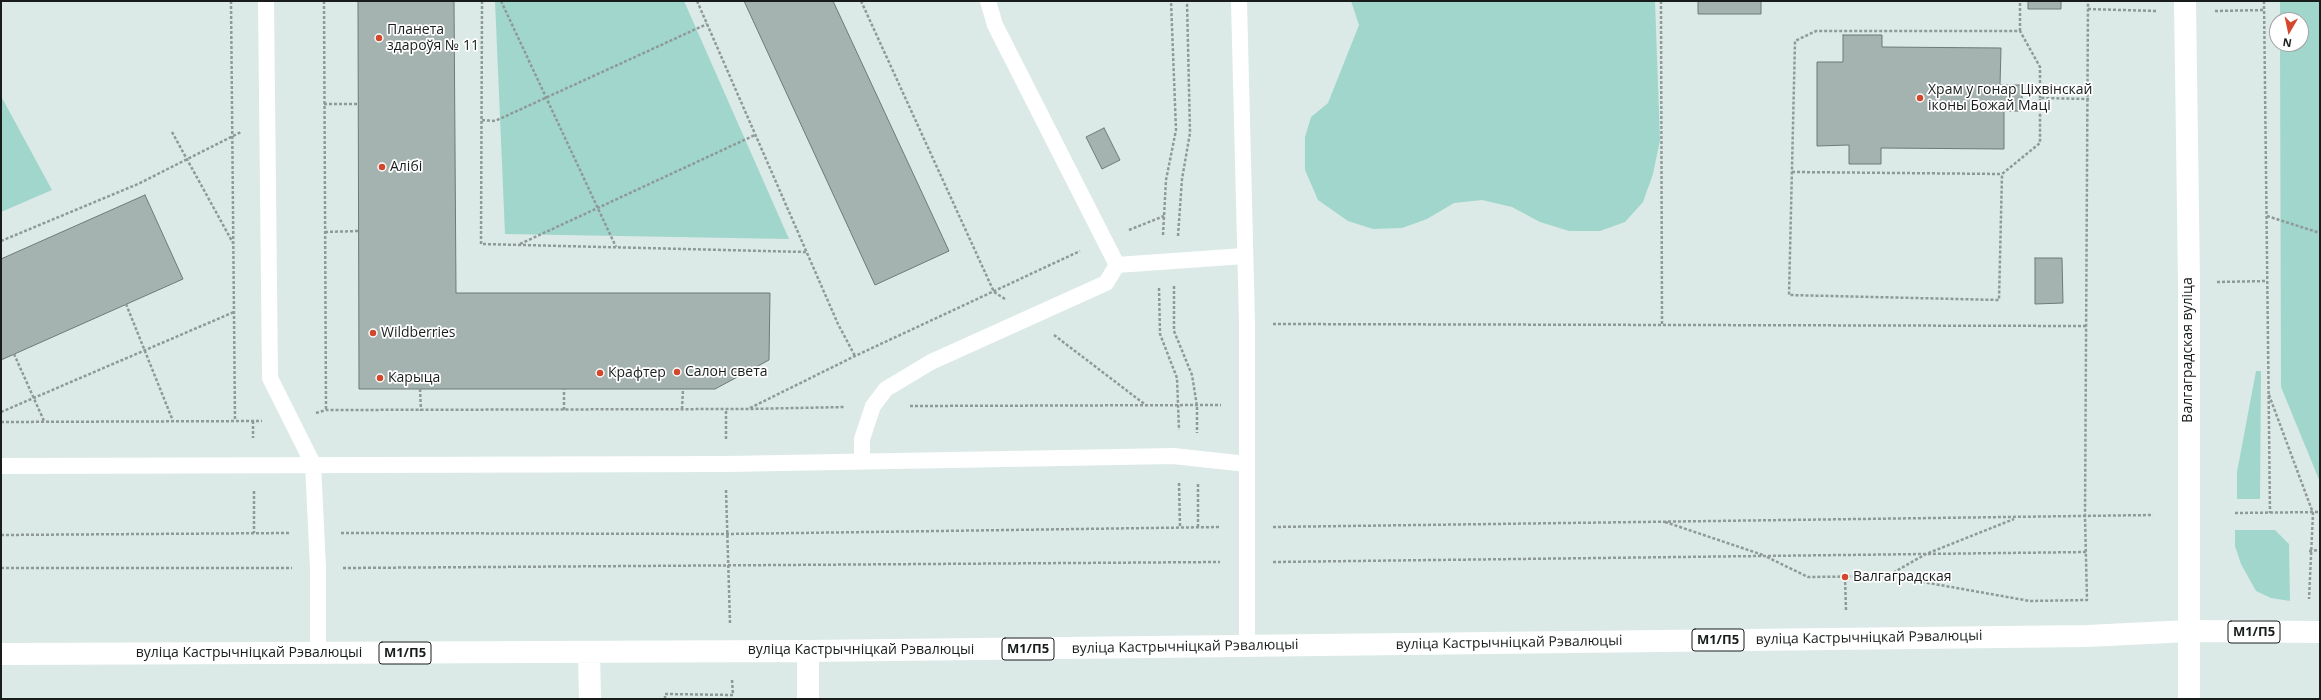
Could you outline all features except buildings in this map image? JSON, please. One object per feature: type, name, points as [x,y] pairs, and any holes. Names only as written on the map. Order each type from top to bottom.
[{"type":"main road","name":"Валгаградская вуліца","points":[[2185,1],[2189,282],[2189,699]]},
{"type":"main road","name":"вуліца Кастрычніцкай Рэвалюцыі","points":[[1,654],[808,651],[2087,636],[2189,631],[2320,632]]},
{"type":"main road","points":[[808,651],[808,699]]},
{"type":"main road","points":[[589,652],[590,699]]},
{"type":"lane","points":[[266,1],[270,378],[314,464],[318,568],[318,653]]},
{"type":"lane","points":[[988,1],[995,25],[1117,265]]},
{"type":"lane","points":[[1239,1],[1246,208],[1244,256],[1247,324],[1247,646]]},
{"type":"lane","points":[[1117,265],[1244,256]]},
{"type":"lane","points":[[862,462],[862,439],[873,406],[886,389],[931,362],[1106,283],[1117,265]]},
{"type":"lane","points":[[1,466],[726,464],[1173,456],[1247,464]]},
{"type":"path","points":[[231,1],[235,420]]},
{"type":"path","points":[[324,1],[326,410]]},
{"type":"path","points":[[482,1],[481,244],[806,252]]},
{"type":"path","points":[[501,1],[616,247]]},
{"type":"path","points":[[697,1],[838,324],[855,356]]},
{"type":"path","points":[[861,1],[994,292],[1148,406]]},
{"type":"path","points":[[1661,1],[1662,324]]},
{"type":"path","points":[[1792,172],[2002,174],[2040,143],[2040,67],[2020,31],[2020,1]]},
{"type":"path","points":[[1663,521],[1765,556],[1808,577],[1889,576],[2030,601],[2087,600],[2085,517],[2088,1]]},
{"type":"path","points":[[2264,1],[2270,512]]},
{"type":"path","points":[[482,120],[495,121],[707,24]]},
{"type":"path","points":[[2002,174],[1999,300],[1789,295],[1794,41],[1816,31],[2020,31]]},
{"type":"path","points":[[2040,98],[2088,98]]},
{"type":"path","points":[[324,104],[358,104]]},
{"type":"path","points":[[1,241],[138,184],[233,137],[267,118]]},
{"type":"path","points":[[172,132],[234,244]]},
{"type":"path","points":[[518,245],[755,135]]},
{"type":"path","points":[[748,409],[855,356],[1105,240],[1164,216]]},
{"type":"path","points":[[2267,216],[2320,233]]},
{"type":"path","points":[[325,232],[359,231]]},
{"type":"path","points":[[2189,282],[2267,282]]},
{"type":"path","points":[[126,304],[146,350],[173,421]]},
{"type":"path","points":[[1,412],[234,312]]},
{"type":"path","points":[[1247,324],[2087,326]]},
{"type":"path","points":[[14,354],[44,421]]},
{"type":"path","points":[[420,389],[421,411]]},
{"type":"path","points":[[564,389],[564,410]]},
{"type":"path","points":[[682,409],[683,389]]},
{"type":"path","points":[[2268,392],[2312,513],[2309,551],[2309,600]]},
{"type":"path","points":[[1,422],[291,421],[326,410],[421,411],[748,409],[873,406],[1247,405]]},
{"type":"path","points":[[665,699],[665,694],[733,695],[730,651],[726,409]]},
{"type":"path","points":[[2235,513],[2320,512]]},
{"type":"path","points":[[1,535],[316,532],[728,534],[2153,515]]},
{"type":"path","points":[[1889,576],[1926,554],[2017,518]]},
{"type":"path","points":[[2309,551],[2320,550]]},
{"type":"path","points":[[1,568],[318,568],[1247,563],[2087,552]]},
{"type":"green space","points":[[495,1],[684,1],[789,239],[505,234]]},
{"type":"green space","points":[[1351,1],[1655,1],[1660,140],[1653,174],[1643,202],[1625,222],[1600,231],[1569,231],[1540,222],[1512,207],[1482,200],[1454,203],[1427,219],[1402,228],[1373,229],[1348,221],[1318,200],[1305,170],[1305,137],[1311,117],[1328,103],[1359,25]]},
{"type":"green space","points":[[2280,1],[2320,1],[2320,482],[2281,387],[2280,52],[2309,52],[2309,12],[2280,12]]},
{"type":"green space","points":[[1,96],[52,190],[1,212]]},
{"type":"green space","points":[[2256,371],[2261,371],[2260,499],[2237,499],[2237,472]]},
{"type":"green space","points":[[2235,530],[2275,530],[2289,544],[2290,601],[2271,598],[2256,591],[2241,564],[2235,546]]},
{"type":"place","name":"Планета здароўя № 11","points":[[379,38]]},
{"type":"place","name":"Храм у гонар Ціхвінскай іконы Божай Маці","points":[[1920,98]]},
{"type":"place","name":"Алібі","points":[[382,167]]},
{"type":"place","name":"Wildberries","points":[[373,333]]},
{"type":"place","name":"Салон света","points":[[677,372]]},
{"type":"place","name":"Крафтер","points":[[600,373]]},
{"type":"place","name":"Карыца","points":[[380,378]]},
{"type":"place","name":"Валгаградская","points":[[1845,577]]}]
